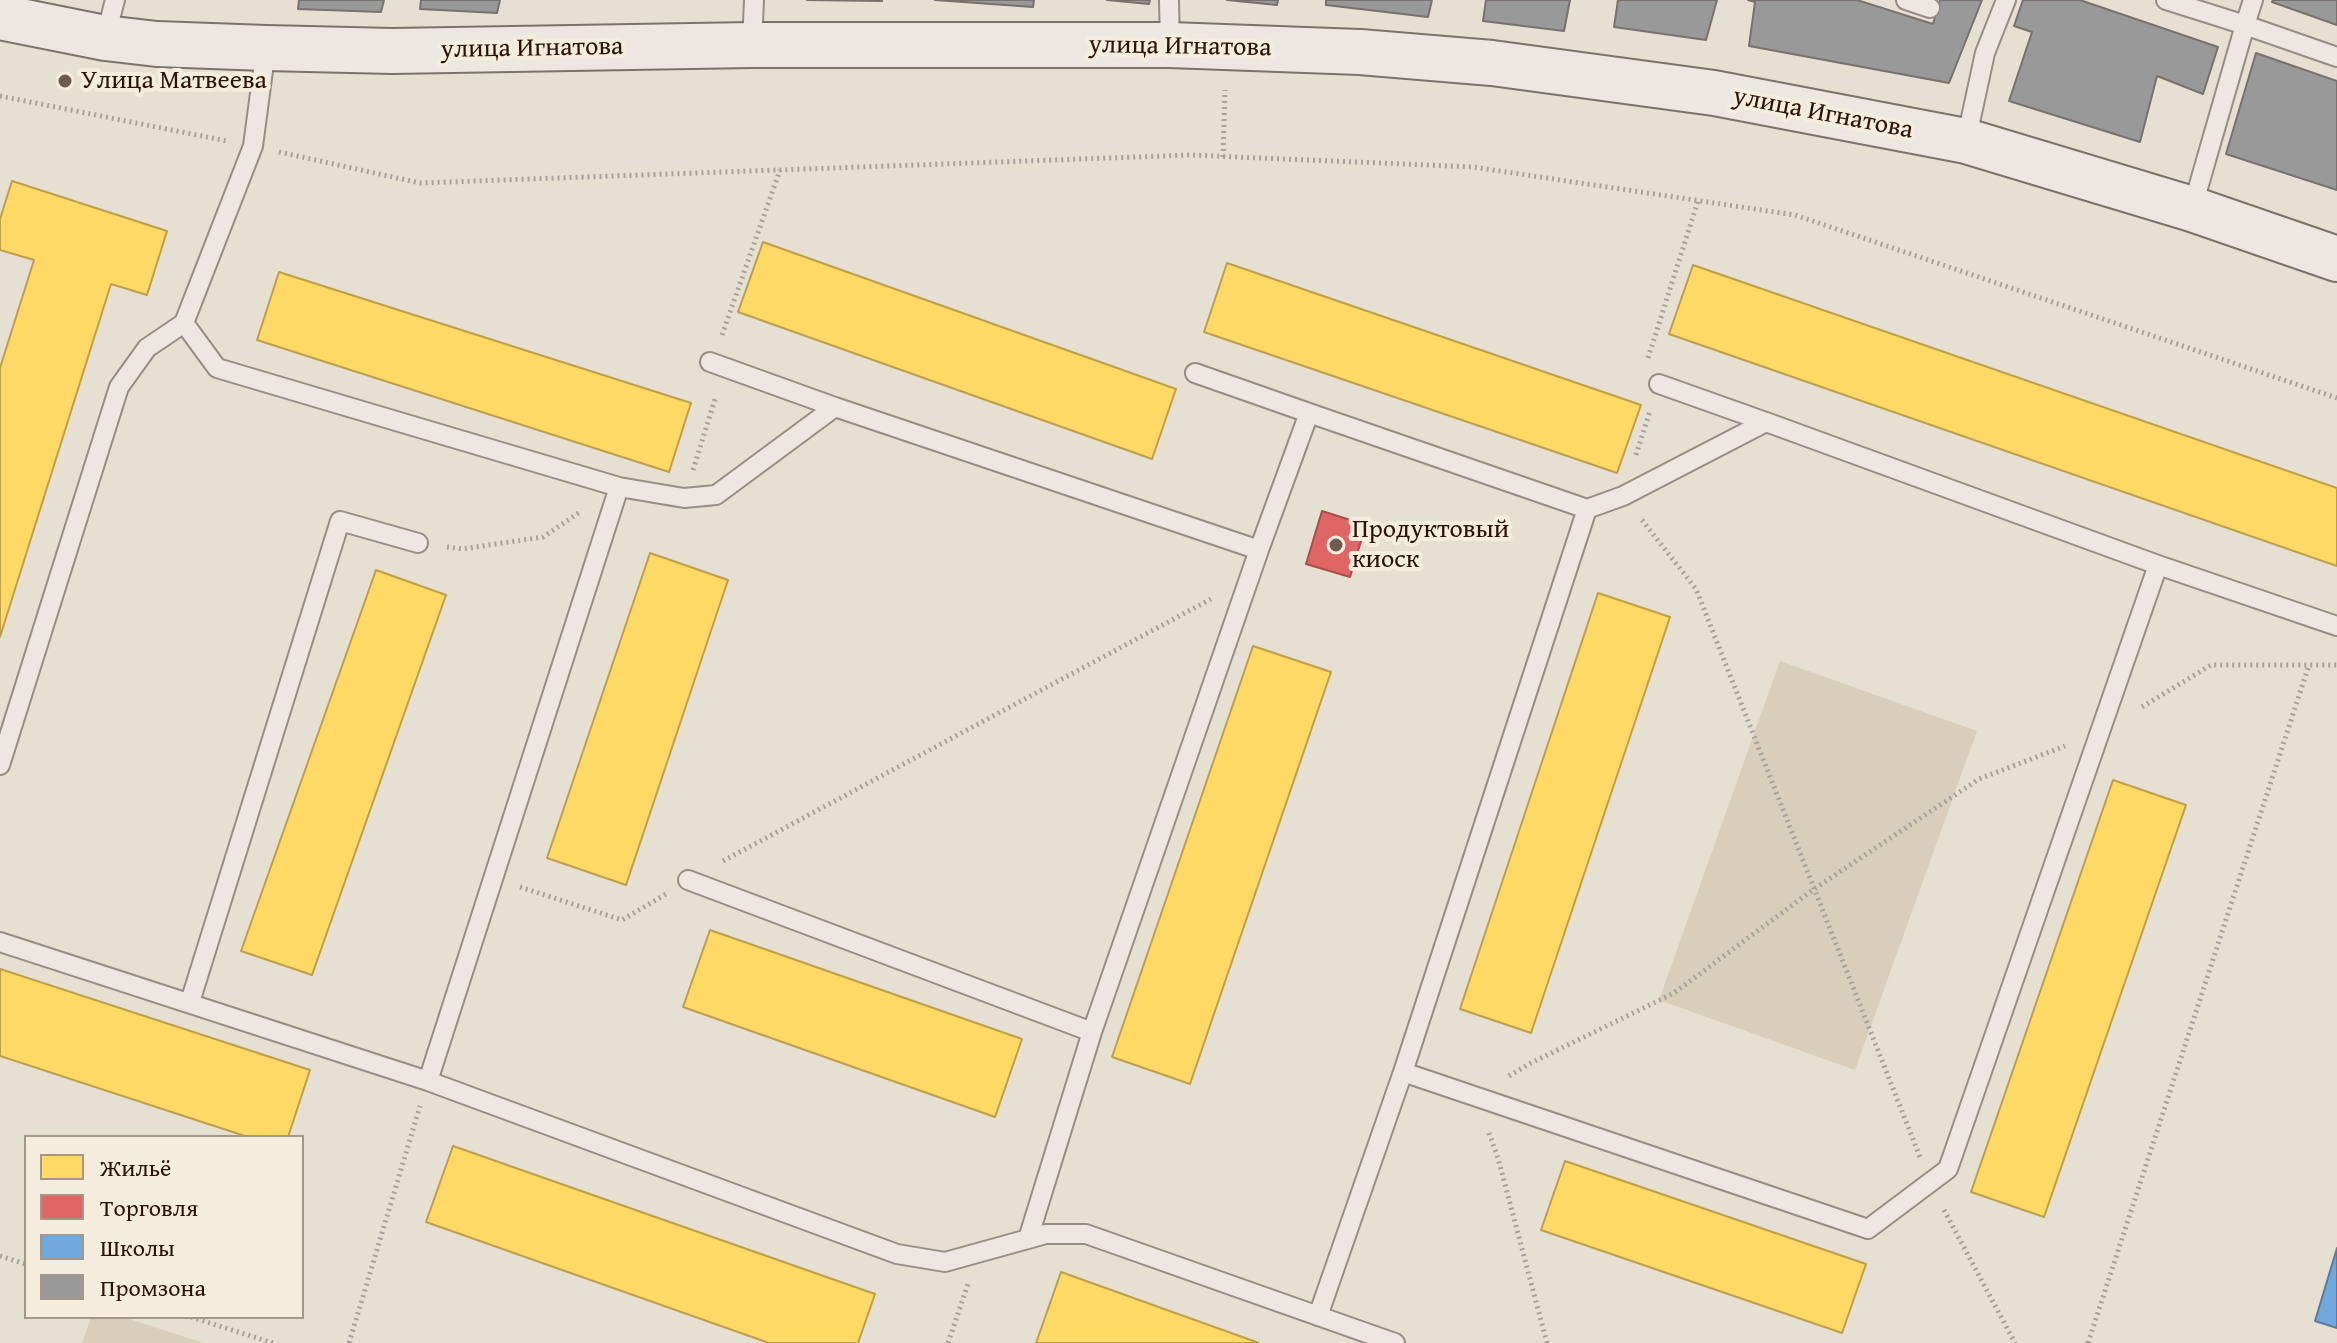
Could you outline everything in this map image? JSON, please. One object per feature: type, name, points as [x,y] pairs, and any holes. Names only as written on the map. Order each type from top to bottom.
[{"type":"main road","name":"улица Игнатова","points":[[0,17],[110,19],[157,44],[266,48],[392,51],[752,45],[1170,45],[1360,52],[1492,63],[1714,93],[1966,141],[2192,209],[2337,259]]},
{"type":"lane","points":[[752,45],[754,0]]},
{"type":"lane","points":[[1169,0],[1170,45]]},
{"type":"lane","points":[[1906,0],[1930,8]]},
{"type":"lane","points":[[1966,141],[1985,53],[2006,0]]},
{"type":"lane","points":[[2166,0],[2337,57]]},
{"type":"lane","points":[[2192,209],[2253,0]]},
{"type":"lane","points":[[0,765],[119,387],[147,348],[184,323],[253,146],[266,48]]},
{"type":"lane","points":[[184,323],[217,368],[619,487],[684,498],[716,495],[835,407]]},
{"type":"lane","points":[[717,365],[1259,550]]},
{"type":"lane","points":[[1195,373],[1587,509],[1623,496],[1766,422]]},
{"type":"lane","points":[[1659,384],[2158,565],[2337,626]]},
{"type":"lane","points":[[1028,1239],[1092,1032],[1247,580],[1309,413]]},
{"type":"lane","points":[[428,1081],[619,487]]},
{"type":"lane","points":[[1318,1316],[1403,1072],[1587,509]]},
{"type":"lane","points":[[190,1002],[340,521],[418,543]]},
{"type":"lane","points":[[1403,1072],[1868,1229],[1948,1169],[2158,565]]},
{"type":"lane","points":[[688,880],[1092,1032]]},
{"type":"lane","points":[[0,942],[428,1081],[897,1254],[945,1262],[1046,1234],[1086,1234],[1395,1343]]},
{"type":"path","points":[[0,96],[420,183],[1191,155],[1473,167],[1795,215],[2337,398]]},
{"type":"path","points":[[684,498],[721,340],[780,170]]},
{"type":"path","points":[[1698,201],[1644,370],[1659,384],[1623,496],[1696,589],[1930,1183],[2015,1343]]},
{"type":"path","points":[[418,543],[462,549],[543,537],[619,487]]},
{"type":"path","points":[[492,878],[622,920],[688,880],[1247,580]]},
{"type":"path","points":[[1547,1343],[1498,1158],[1476,1097],[1531,1063],[1674,993],[1814,889],[1979,779],[2099,732],[2211,665],[2337,665]]},
{"type":"path","points":[[2088,1343],[2309,665]]},
{"type":"path","points":[[349,1343],[428,1081]]},
{"type":"path","points":[[948,1343],[978,1253]]},
{"type":"path","points":[[0,1256],[24,1263]]},
{"type":"path","points":[[197,1319],[273,1343]]},
{"type":"shaded area","points":[[1780,661],[1977,731],[1855,1070],[1659,1000]]},
{"type":"shaded area","points":[[90,1319],[129,1319],[204,1343],[82,1343]]},
{"type":"building: Жильё","points":[[12,181],[167,231],[147,295],[111,284],[0,637],[0,368],[34,260],[0,250],[0,219]]},
{"type":"building: Жильё","points":[[763,242],[1176,389],[1152,459],[738,312]]},
{"type":"building: Жильё","points":[[1227,263],[1641,405],[1617,473],[1204,332]]},
{"type":"building: Жильё","points":[[1693,265],[2337,488],[2337,566],[1669,334]]},
{"type":"building: Жильё","points":[[279,272],[691,403],[669,472],[257,340]]},
{"type":"building: Жильё","points":[[650,553],[728,580],[626,885],[547,858]]},
{"type":"building: Жильё","points":[[376,570],[446,595],[312,975],[241,951]]},
{"type":"building: Жильё","points":[[1598,593],[1670,617],[1531,1033],[1460,1009]]},
{"type":"building: Жильё","points":[[1253,646],[1331,672],[1190,1084],[1112,1057]]},
{"type":"building: Жильё","points":[[2113,780],[2186,805],[2044,1217],[1971,1192]]},
{"type":"building: Жильё","points":[[710,930],[1022,1039],[995,1117],[683,1007]]},
{"type":"building: Жильё","points":[[0,969],[310,1070],[289,1135],[242,1135],[0,1056]]},
{"type":"building: Жильё","points":[[453,1146],[875,1294],[858,1343],[769,1343],[426,1222]]},
{"type":"building: Жильё","points":[[1565,1161],[1866,1264],[1842,1333],[1541,1230]]},
{"type":"building: Жильё","points":[[1061,1272],[1259,1343],[1036,1343]]},
{"type":"building: Торговля","name":"Продуктовый киоск","points":[[1322,511],[1366,525],[1350,577],[1306,564]]},
{"type":"building: Школы","points":[[2337,1248],[2337,1328],[2315,1321]]},
{"type":"building: Промзона","points":[[299,0],[384,0],[381,12],[298,9]]},
{"type":"building: Промзона","points":[[421,0],[500,0],[497,13],[420,9]]},
{"type":"building: Промзона","points":[[935,0],[1034,0],[1033,7]]},
{"type":"building: Промзона","points":[[1107,0],[1150,0],[1149,4]]},
{"type":"building: Промзона","points":[[1227,0],[1278,0],[1277,5]]},
{"type":"building: Промзона","points":[[1326,0],[1432,0],[1428,17],[1326,5]]},
{"type":"building: Промзона","points":[[1486,0],[1570,0],[1564,31],[1483,21]]},
{"type":"building: Промзона","points":[[1618,0],[1717,0],[1706,40],[1614,27]]},
{"type":"building: Промзона","points":[[1748,0],[1857,0],[1933,24],[1940,0],[1982,0],[1949,83],[1749,46],[1755,2]]},
{"type":"building: Промзона","points":[[2023,0],[2080,0],[2218,47],[2203,94],[2157,76],[2140,142],[2009,101],[2032,32],[2014,26]]},
{"type":"building: Промзона","points":[[2337,0],[2337,25],[2272,2]]},
{"type":"building: Промзона","points":[[2256,53],[2337,81],[2337,190],[2226,154]]},
{"type":"place","name":"Улица Матвеева","points":[[65,81]]},
{"type":"place","name":"Продуктовый киоск","points":[[1336,545]]}]
